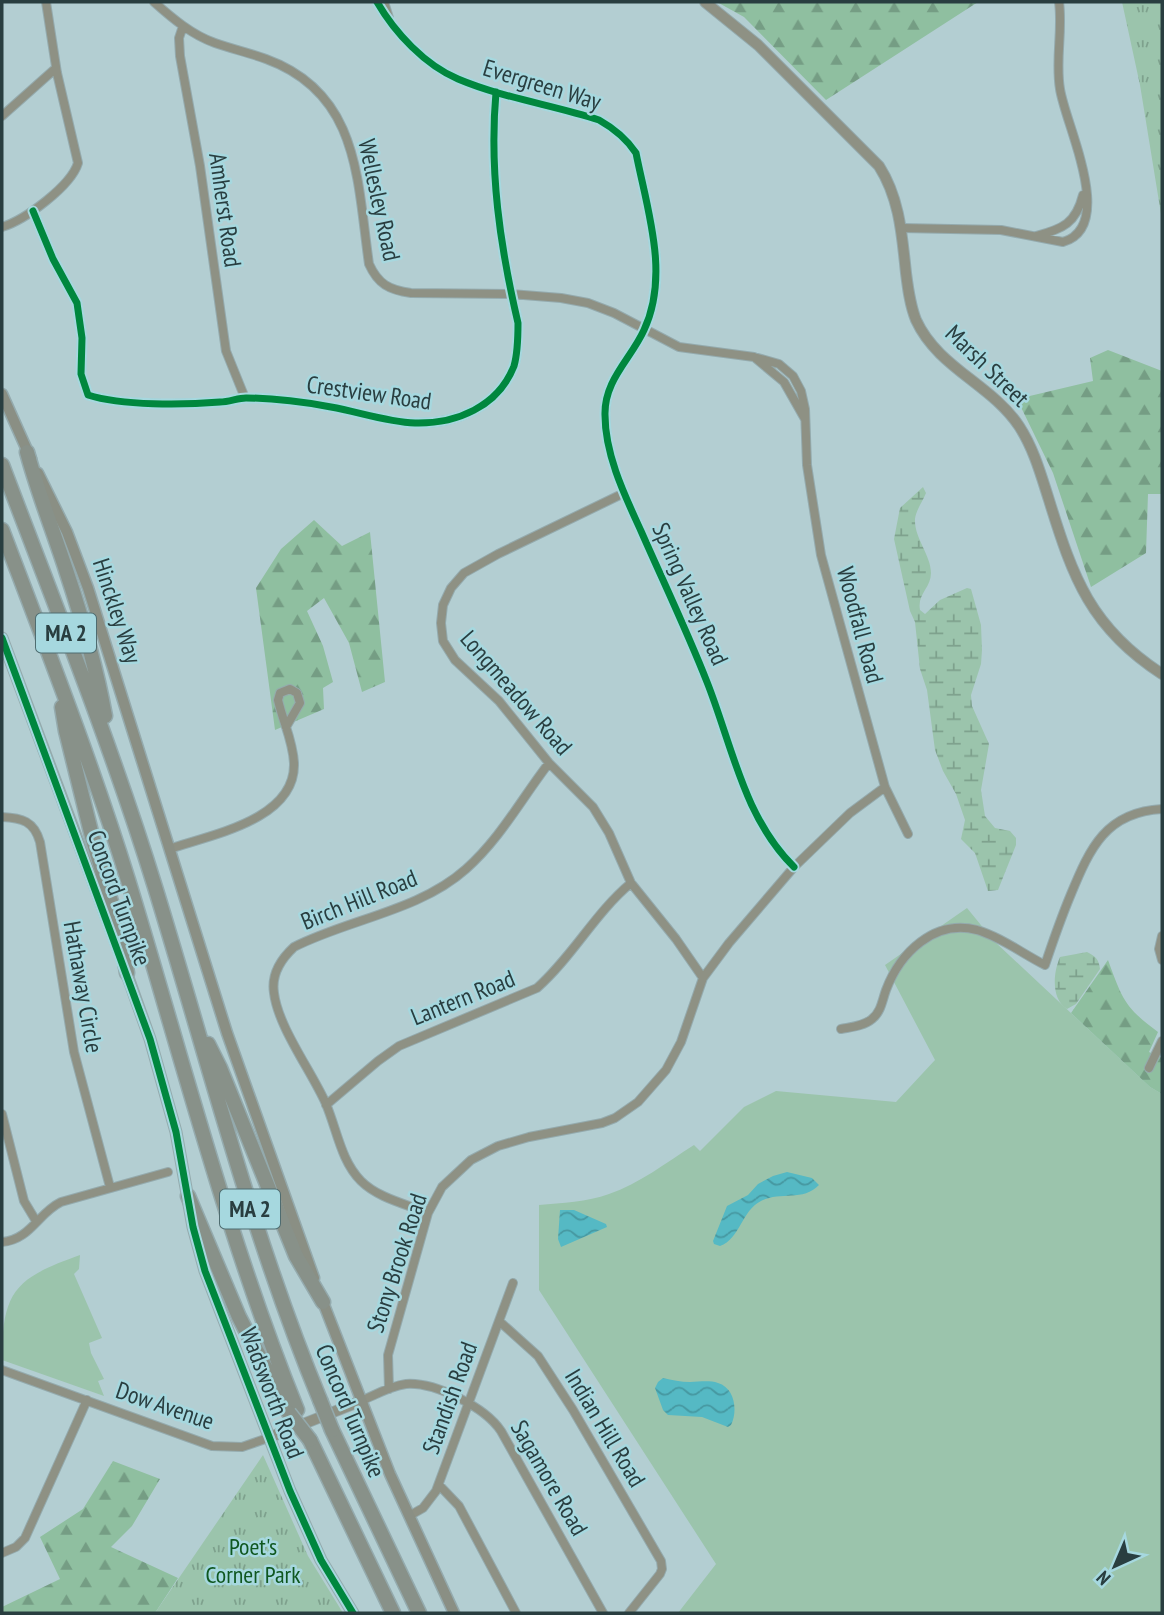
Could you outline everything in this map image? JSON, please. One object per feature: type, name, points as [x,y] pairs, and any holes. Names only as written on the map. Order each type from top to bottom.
[{"type":"highway","points":[[27,452],[38,494],[66,570],[82,624],[99,687],[112,756]]},
{"type":"highway","name":"Concord Turnpike","points":[[2,465],[112,756],[152,878],[257,1232],[280,1298],[332,1430],[419,1613]]},
{"type":"highway","name":"Concord Turnpike","points":[[2,530],[57,674],[124,866],[239,1251],[293,1411],[310,1440],[393,1613]]},
{"type":"highway","points":[[57,674],[66,731],[121,936],[127,973]]},
{"type":"highway","points":[[192,1014],[220,1068],[296,1256],[323,1302]]},
{"type":"highway","points":[[188,1196],[235,1308],[293,1411]]},
{"type":"main road","name":"Hinckley Way","points":[[2,394],[81,567],[169,849]]},
{"type":"main road","name":"Concord Turnpike","points":[[2,638],[127,973],[170,1110],[185,1176]]},
{"type":"main road","name":"Concord Turnpike","points":[[169,849],[231,1047],[323,1302],[360,1401],[454,1613]]},
{"type":"main road","name":"Wadsworth Road","points":[[185,1176],[195,1235],[205,1271],[268,1438],[317,1553],[353,1613]]},
{"type":"street","points":[[2,228],[33,211],[75,173],[78,163],[56,68],[46,2]]},
{"type":"street","name":"Wellesley Road","points":[[154,2],[183,26],[214,43],[285,66],[322,94],[344,129],[354,157],[369,264],[384,286],[411,293],[511,294],[561,298],[588,303],[614,313],[644,330]]},
{"type":"street","name":"Evergreen Way","points":[[377,2],[391,24],[429,62],[457,79],[599,120],[628,141],[636,153],[654,240],[656,277],[653,302],[644,330]]},
{"type":"street","name":"Evergreen Way","points":[[384,2],[391,24]]},
{"type":"street","name":"Marsh Street","points":[[705,2],[758,45],[873,159],[885,175],[894,195],[901,228],[909,298],[921,330],[940,355],[1000,404],[1019,427],[1034,456],[1067,558],[1082,591],[1115,637],[1162,674]]},
{"type":"street","points":[[901,228],[1001,230],[1063,242],[1077,235],[1086,220],[1084,185],[1077,143],[1065,112],[1059,85],[1059,2]]},
{"type":"street","name":"Amherst Road","points":[[183,26],[179,38],[180,56],[202,179],[221,325],[231,367],[244,398]]},
{"type":"street","points":[[2,116],[56,68]]},
{"type":"street","name":"Crestview Road","points":[[33,211],[53,259],[77,303],[82,338],[81,374],[88,396],[114,402],[152,403],[222,402],[244,398],[324,405],[413,423],[443,422],[467,415],[488,401],[501,387],[514,365],[518,344],[518,323],[494,192],[493,124],[496,92]]},
{"type":"street","points":[[1036,236],[1063,227],[1077,214],[1084,185]]},
{"type":"street","name":"Woodfall Road","points":[[644,330],[685,349],[775,362],[793,376],[803,397],[807,465],[821,555],[885,788],[908,834]]},
{"type":"street","name":"Spring Valley Road","points":[[644,330],[611,384],[605,415],[608,440],[624,493],[707,681],[749,800],[766,832],[783,857],[794,867]]},
{"type":"street","name":"Longmeadow Road","points":[[624,493],[464,573],[451,588],[443,605],[443,641],[455,660],[499,701],[549,763],[593,807],[609,833],[631,883],[703,978]]},
{"type":"street","points":[[169,849],[251,821],[263,815],[282,798],[292,779],[294,767],[292,746],[286,727]]},
{"type":"street","name":"Birch Hill Road","points":[[428,1213],[375,1192],[360,1181],[346,1161],[326,1105],[278,1010],[273,993],[274,978],[280,963],[294,947],[423,896],[452,880],[486,850],[549,763]]},
{"type":"street","name":"Stony Brook Road","points":[[389,1389],[388,1354],[428,1213],[450,1178],[484,1152],[513,1141],[602,1123],[615,1118],[638,1102],[658,1082],[674,1056],[703,978],[729,943],[794,867],[850,813],[885,788]]},
{"type":"street","points":[[841,1029],[870,1022],[881,1007],[896,967],[909,950],[931,935],[950,929],[974,929],[991,935],[1045,965],[1059,922],[1094,845],[1117,822],[1139,812],[1162,809]]},
{"type":"street","name":"Hathaway Circle","points":[[2,817],[27,821],[35,828],[40,842],[74,1052],[110,1187]]},
{"type":"street","name":"Lantern Road","points":[[326,1105],[399,1046],[537,988],[555,972],[615,896],[631,883]]},
{"type":"street","points":[[1162,936],[1159,949],[1162,960]]},
{"type":"street","points":[[1149,1068],[1162,1041]]},
{"type":"street","points":[[2,1114],[24,1201],[37,1221]]},
{"type":"street","points":[[2,1242],[21,1238],[46,1211],[61,1202],[168,1172]]},
{"type":"street","name":"Standish Road","points":[[410,1516],[426,1505],[439,1485],[513,1283]]},
{"type":"street","name":"Indian Hill Road","points":[[499,1321],[510,1328],[538,1356],[585,1430],[663,1566],[660,1574],[629,1613]]},
{"type":"street","name":"Dow Avenue","points":[[2,1370],[217,1447],[242,1447],[389,1389],[412,1384],[435,1389]]},
{"type":"street","name":"Sagamore Road","points":[[435,1389],[468,1403],[490,1417],[501,1431],[603,1613]]},
{"type":"street","points":[[2,1553],[20,1545],[27,1534],[87,1400]]},
{"type":"street","points":[[439,1485],[459,1506],[516,1613]]},
{"type":"green space","points":[[717,2],[978,2],[826,100],[744,17]]},
{"type":"green space","points":[[1122,2],[1162,2],[1162,220],[1140,85]]},
{"type":"green space","points":[[1108,350],[1162,371],[1162,494],[1148,494],[1146,553],[1091,587],[1053,473],[1017,399],[1093,381],[1090,358]]},
{"type":"green space","points":[[923,487],[926,493],[915,519],[915,526],[931,573],[920,600],[920,610],[925,614],[940,600],[967,588],[971,589],[981,625],[981,664],[971,695],[972,706],[989,744],[981,790],[985,816],[995,828],[1010,831],[1016,838],[1016,845],[998,890],[988,891],[975,853],[961,839],[965,820],[935,750],[927,690],[920,669],[915,622],[910,611],[894,539],[900,508]]},
{"type":"green space","points":[[314,520],[342,546],[370,532],[385,682],[362,692],[349,643],[324,598],[307,611],[323,646],[333,682],[323,688],[324,709],[275,730],[256,588],[281,549]]},
{"type":"green space","points":[[967,908],[994,941],[1150,1087],[1162,1094],[1162,1613],[678,1613],[716,1564],[539,1290],[539,1205],[592,1199],[631,1185],[694,1145],[700,1151],[744,1107],[776,1091],[896,1102],[935,1060],[885,965]]},
{"type":"green space","points":[[1087,952],[1096,958],[1100,969],[1076,1004],[1067,1009],[1058,999],[1055,985],[1060,957]]},
{"type":"green space","points":[[1108,960],[1126,1001],[1138,1016],[1158,1032],[1149,1052],[1162,1058],[1162,1094],[1150,1087],[1071,1013]]},
{"type":"green space","points":[[80,1255],[79,1269],[74,1274],[102,1338],[89,1343],[104,1379],[98,1381],[104,1396],[2,1360],[5,1317],[17,1290],[41,1271]]},
{"type":"green space","name":"Poet's Corner Park","points":[[263,1455],[308,1556],[343,1613],[155,1613]]},
{"type":"green space","points":[[113,1461],[160,1479],[132,1526],[111,1547],[178,1578],[155,1613],[2,1613],[2,1607],[60,1579],[40,1537],[83,1509]]},
{"type":"water","points":[[787,1172],[812,1178],[819,1185],[799,1195],[761,1201],[749,1211],[727,1242],[720,1246],[714,1244],[727,1206],[748,1195],[758,1184]]},
{"type":"water","points":[[560,1210],[574,1210],[606,1224],[607,1227],[561,1247],[558,1239]]},
{"type":"water","points":[[663,1378],[711,1382],[724,1386],[734,1401],[731,1425],[728,1427],[702,1417],[668,1415],[663,1410],[655,1388]]},
{"type":"cycle path","points":[[377,2],[412,47],[446,73],[493,91],[599,120],[620,134],[636,153],[654,242],[655,287],[652,309],[644,330],[609,391],[605,415],[608,445],[623,489],[707,682],[751,804],[777,848],[794,867]]},
{"type":"cycle path","points":[[33,211],[53,259],[77,303],[82,338],[81,374],[88,395],[153,404],[267,399],[321,405],[404,422],[430,423],[446,420],[474,410],[498,392],[514,366],[516,355],[518,323],[501,237],[495,180],[496,92]]},
{"type":"cycle path","points":[[2,638],[150,1039],[176,1132],[193,1227],[205,1271],[290,1491],[321,1560],[353,1613]]}]
